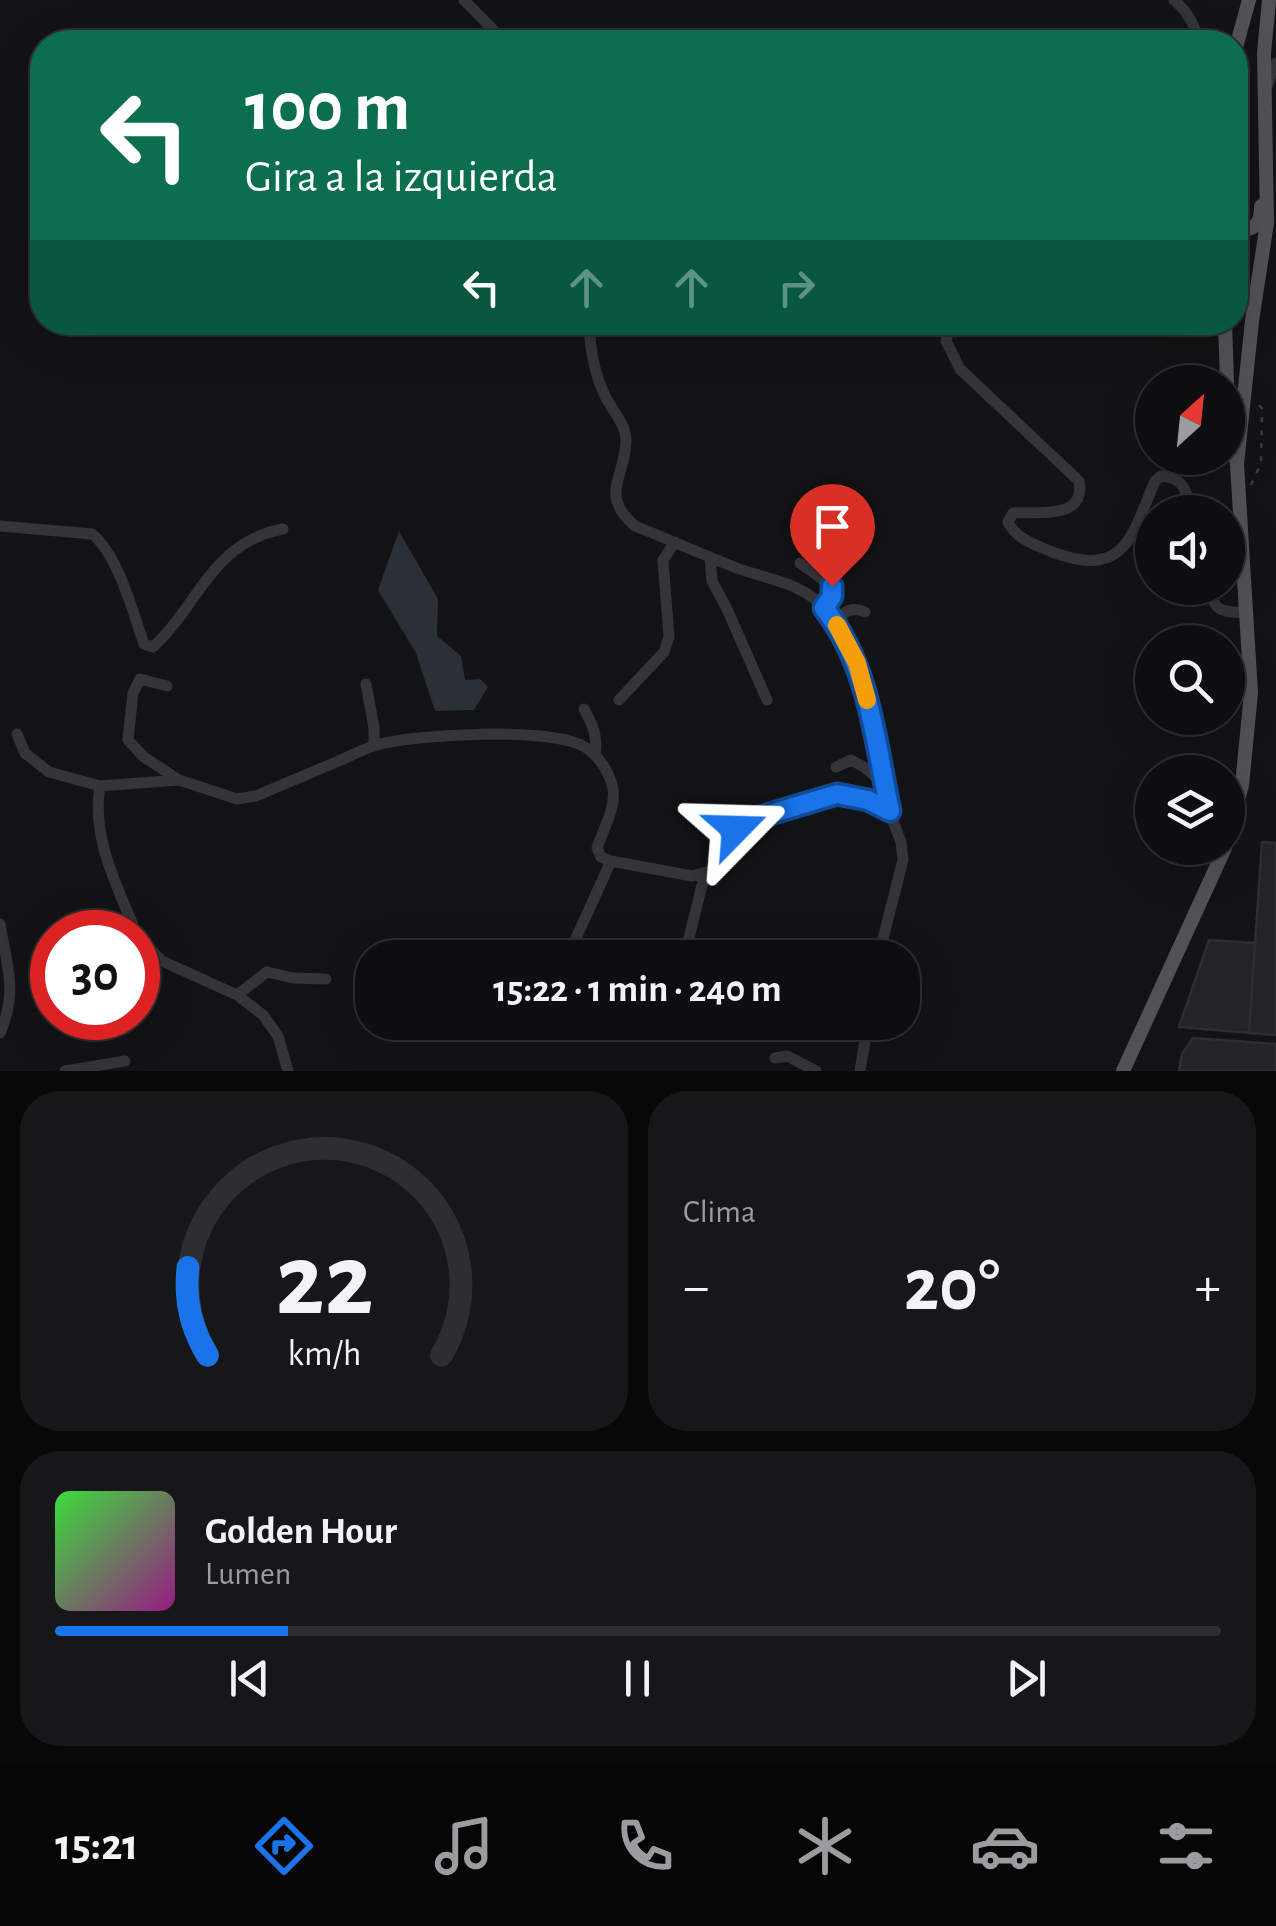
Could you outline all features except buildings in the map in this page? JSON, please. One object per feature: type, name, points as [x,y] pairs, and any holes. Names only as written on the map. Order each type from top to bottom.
[{"type":"main road","points":[[1241,30],[1249,0]]},
{"type":"main road","points":[[1245,385],[1267,222],[1264,54],[1269,0]]},
{"type":"main road","points":[[1248,230],[1260,220],[1261,144],[1266,130]]},
{"type":"main road","points":[[1225,335],[1226,365]]},
{"type":"main road","points":[[1238,475],[1252,693],[1245,768]]},
{"type":"main road","points":[[1123,1071],[1216,865]]},
{"type":"street","points":[[464,0],[493,30]]},
{"type":"street","points":[[1174,0],[1184,8],[1194,30]]},
{"type":"street","points":[[1265,90],[1276,63]]},
{"type":"street","points":[[590,335],[595,370],[625,430],[615,494],[623,515],[635,526],[798,588],[837,624],[857,663],[865,685],[890,811],[901,842],[902,860],[882,940]]},
{"type":"street","points":[[947,335],[946,341],[960,369],[1078,481],[1081,494],[1075,505],[1064,510],[1013,513],[1008,522],[1010,528],[1034,545],[1084,562],[1110,559],[1121,550],[1135,526]]},
{"type":"street","points":[[1149,495],[1161,476],[1180,481],[1188,495]]},
{"type":"street","points":[[0,526],[92,534],[98,538],[116,569],[144,644],[153,647],[171,630],[202,583],[230,554],[270,532],[284,529]]},
{"type":"street","points":[[619,700],[664,652],[669,637],[664,560],[675,542]]},
{"type":"street","points":[[710,557],[712,581],[767,700]]},
{"type":"street","points":[[800,563],[832,586],[832,596],[824,608]]},
{"type":"street","points":[[1215,605],[1221,611],[1246,613]]},
{"type":"street","points":[[837,624],[850,609],[865,612]]},
{"type":"street","points":[[167,686],[140,679],[133,693],[128,740],[144,757],[179,780],[237,799],[256,796],[374,746],[410,738],[552,736],[585,747],[596,755],[610,777],[613,805],[597,848],[600,857],[611,861],[692,876],[714,870],[736,829],[750,820],[837,794],[868,800],[890,811]]},
{"type":"street","points":[[366,684],[374,746]]},
{"type":"street","points":[[584,709],[598,741],[596,755]]},
{"type":"street","points":[[17,734],[25,754],[50,772],[100,786],[179,780]]},
{"type":"street","points":[[836,766],[850,760],[884,784]]},
{"type":"street","points":[[100,786],[98,823],[109,866],[127,910]]},
{"type":"street","points":[[574,940],[611,861]]},
{"type":"street","points":[[688,940],[705,873]]},
{"type":"street","points":[[0,924],[12,993],[0,1032]]},
{"type":"street","points":[[160,958],[238,995],[263,1015],[278,1036],[288,1071]]},
{"type":"street","points":[[238,995],[267,972],[326,980]]},
{"type":"street","points":[[860,1071],[865,1040]]},
{"type":"street","points":[[776,1058],[786,1056],[816,1071]]},
{"type":"street","points":[[65,1071],[124,1061]]},
{"type":"path","points":[[1245,393],[1262,408],[1261,463],[1251,485]]},
{"type":"shaded area","points":[[399,531],[438,599],[437,636],[461,656],[465,680],[480,679],[488,687],[474,710],[435,711],[416,653],[378,590]]},
{"type":"slow traffic","points":[[837,625],[857,663],[867,700]]},
{"type":"route","points":[[736,829],[750,820],[837,794],[868,800],[890,811],[865,685],[848,643],[824,608],[832,596],[832,586]]}]
